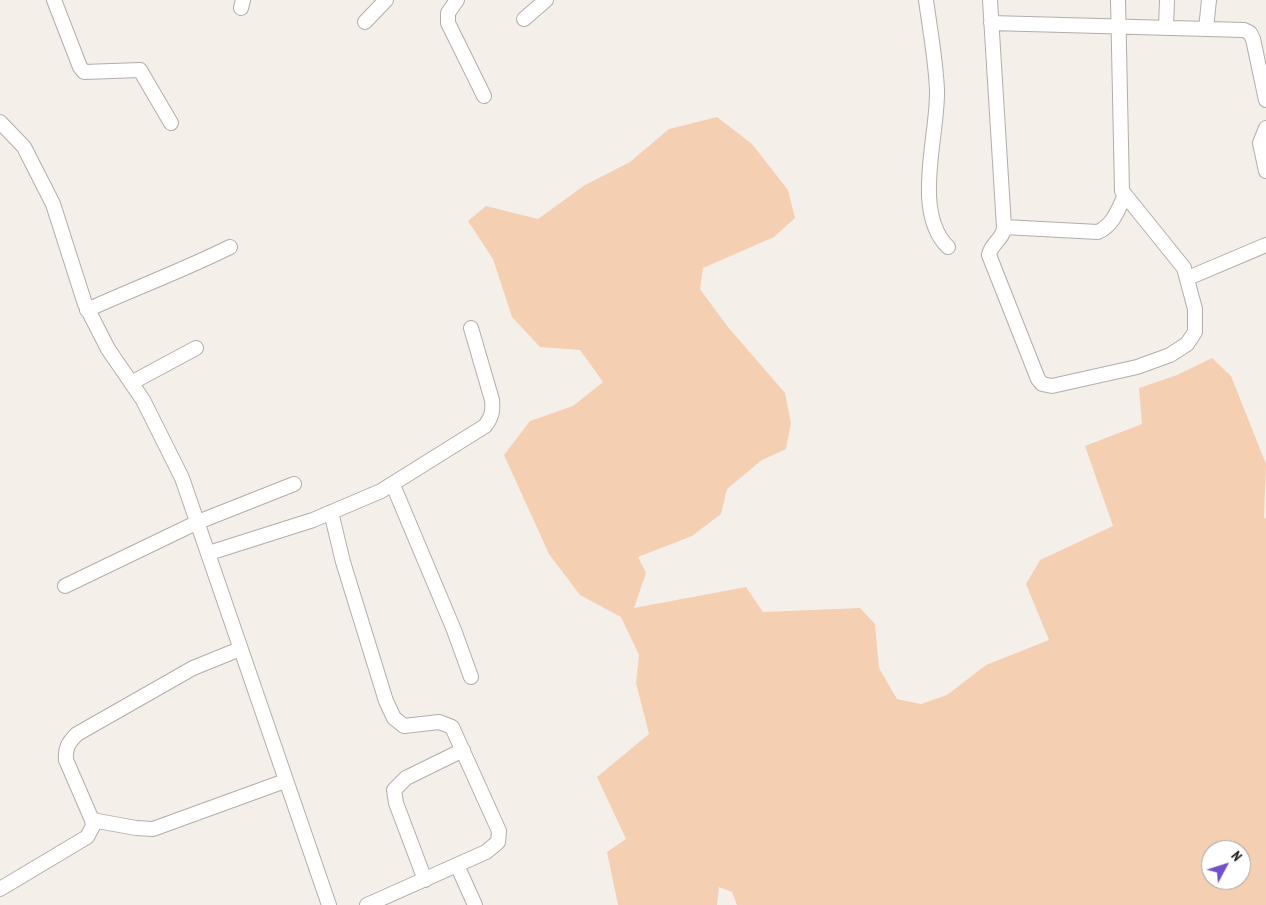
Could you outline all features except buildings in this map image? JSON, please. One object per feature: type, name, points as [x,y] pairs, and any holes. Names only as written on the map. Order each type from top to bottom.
[{"type":"street","points":[[54,0],[80,68],[90,73],[140,70],[171,122]]},
{"type":"street","points":[[365,22],[386,0]]},
{"type":"street","points":[[457,0],[448,13],[448,23],[484,96]]},
{"type":"street","points":[[524,19],[546,0]]},
{"type":"street","points":[[926,0],[937,92],[929,171],[931,218],[940,240],[948,247]]},
{"type":"street","points":[[990,0],[1004,232],[989,255],[1038,379],[1046,386],[1137,367],[1170,355],[1187,344],[1195,332],[1196,320],[1188,278],[1184,268],[1125,196],[1121,181],[1118,0]]},
{"type":"street","points":[[1166,28],[1167,0]]},
{"type":"street","points":[[1206,29],[1209,0]]},
{"type":"street","points":[[991,23],[1244,30],[1250,34],[1266,100]]},
{"type":"street","points":[[0,122],[24,147],[53,204],[88,310],[108,349],[143,400],[182,478],[328,905]]},
{"type":"street","points":[[1266,128],[1260,143],[1266,171]]},
{"type":"street","points":[[1004,227],[1098,232],[1106,228],[1115,217],[1125,196]]},
{"type":"street","points":[[1188,278],[1266,245]]},
{"type":"street","points":[[88,310],[146,282],[191,266],[230,247]]},
{"type":"street","points":[[209,553],[269,536],[393,485],[485,426],[491,418],[492,400],[471,328]]},
{"type":"street","points":[[132,384],[196,348]]},
{"type":"street","points":[[65,586],[198,522],[294,484]]},
{"type":"street","points":[[393,485],[450,622],[471,678]]},
{"type":"street","points":[[331,512],[367,646],[394,718],[404,726],[447,723],[455,731],[499,831],[498,842],[492,848],[367,905]]},
{"type":"street","points":[[0,889],[87,837],[92,826],[92,820],[66,760],[65,750],[77,734],[178,676],[240,649]]},
{"type":"street","points":[[425,880],[396,803],[394,790],[406,778],[463,750]]},
{"type":"street","points":[[92,820],[153,829],[285,781]]},
{"type":"street","points":[[457,865],[475,905]]},
{"type":"shaded area","points":[[717,117],[752,144],[788,190],[795,218],[774,237],[703,268],[700,289],[728,327],[785,393],[791,423],[786,449],[762,460],[727,489],[721,514],[692,536],[638,557],[646,573],[634,608],[746,587],[763,612],[860,608],[875,624],[879,668],[897,699],[921,704],[947,695],[986,665],[1049,640],[1026,584],[1040,560],[1113,526],[1085,446],[1142,424],[1139,388],[1177,375],[1212,358],[1231,376],[1266,464],[1264,517],[1266,519],[1266,905],[737,905],[732,892],[719,887],[717,905],[618,905],[607,852],[626,839],[597,777],[649,734],[636,683],[639,655],[621,617],[580,595],[549,554],[504,455],[530,421],[573,406],[603,382],[580,350],[540,347],[512,317],[493,259],[468,221],[486,206],[538,219],[585,185],[630,162],[669,129]]}]
